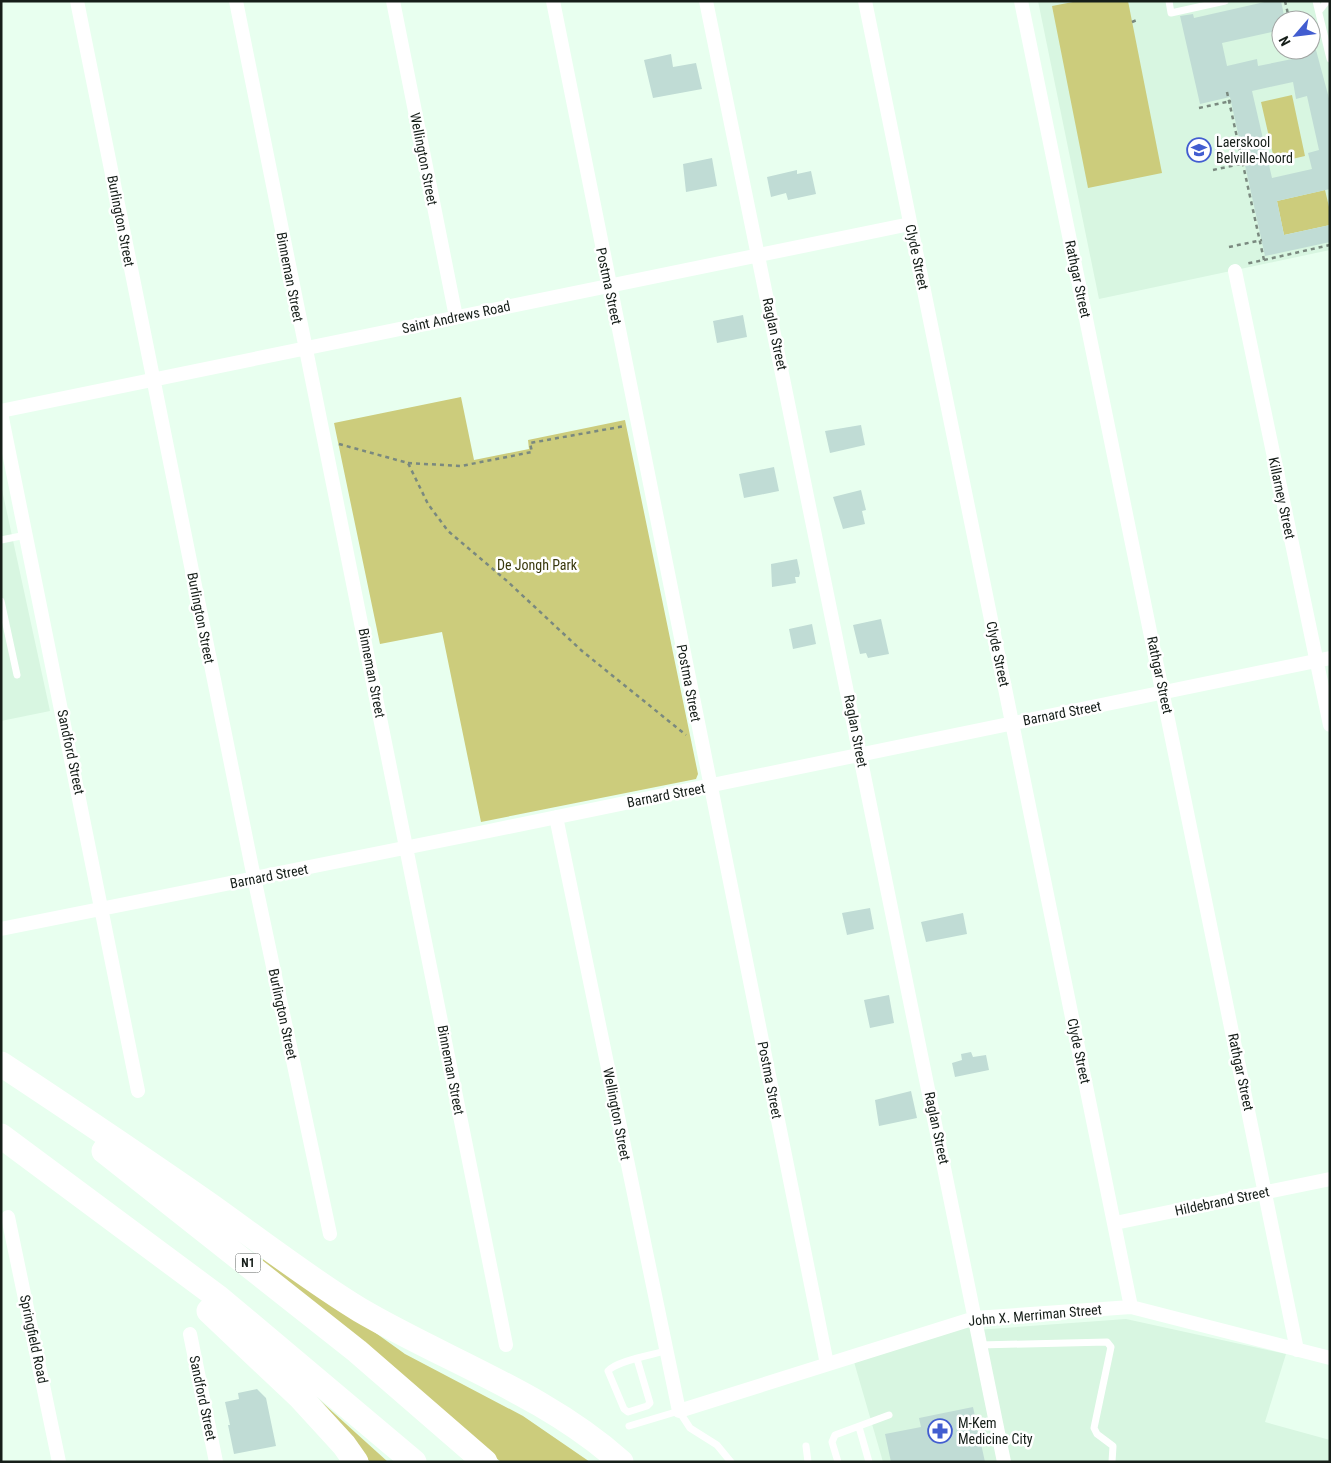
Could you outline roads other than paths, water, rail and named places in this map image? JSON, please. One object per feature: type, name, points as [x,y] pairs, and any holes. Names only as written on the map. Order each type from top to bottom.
[{"type":"highway","points":[[1,1064],[141,1157],[342,1298],[395,1328],[523,1394],[570,1422],[621,1462]]},
{"type":"highway","name":"N1","points":[[1,1076],[117,1161],[244,1260],[357,1352],[485,1462]]},
{"type":"highway","points":[[9,1142],[84,1211],[222,1322],[301,1398],[344,1445],[356,1462]]},
{"type":"highway","points":[[9,1142],[219,1298],[414,1462]]},
{"type":"street","name":"Burlington Street","points":[[77,1],[254,879],[330,1234]]},
{"type":"street","name":"Binneman Street","points":[[236,1],[304,348],[325,440],[506,1345]]},
{"type":"street","name":"Wellington Street","points":[[392,1],[456,317]]},
{"type":"street","name":"Postma Street","points":[[553,1],[608,286],[827,1364]]},
{"type":"street","name":"Raglan Street","points":[[706,1],[1004,1462]]},
{"type":"street","name":"Clyde Street","points":[[865,1],[1131,1307]]},
{"type":"street","name":"Rathgar Street","points":[[1021,1],[1297,1350]]},
{"type":"street","name":"Saint Andrews Road","points":[[1,412],[910,224]]},
{"type":"street","name":"Killarney Street","points":[[1238,268],[1323,660],[1330,725]]},
{"type":"street","name":"Sandford Street","points":[[1,412],[138,1091]]},
{"type":"street","name":"Barnard Street","points":[[1,929],[1323,660]]},
{"type":"street","name":"Wellington Street","points":[[556,817],[665,1351],[679,1411]]},
{"type":"street","name":"Hildebrand Street","points":[[1115,1223],[1330,1179]]},
{"type":"street","name":"Springfield Road","points":[[8,1216],[59,1462]]},
{"type":"street","name":"John X. Merriman Street","points":[[679,1411],[975,1318],[1131,1307],[1330,1358]]},
{"type":"street","points":[[956,1324],[970,1334],[981,1349]]},
{"type":"street","name":"Sandford Street","points":[[190,1334],[216,1462]]},
{"type":"lane","points":[[1169,1],[1171,13],[1225,1]]},
{"type":"lane","points":[[1321,20],[1330,59]]},
{"type":"lane","points":[[1,540],[26,535]]},
{"type":"lane","points":[[1,601],[17,676]]},
{"type":"lane","points":[[981,1349],[1107,1342],[1111,1347],[1094,1428],[1097,1434],[1113,1446],[1112,1462]]},
{"type":"lane","points":[[637,1359],[650,1403],[647,1406],[628,1412],[624,1409],[608,1373],[612,1366],[665,1351]]},
{"type":"lane","points":[[679,1411],[690,1428],[717,1445],[731,1462]]},
{"type":"lane","name":"John X. Merriman Street","points":[[629,1426],[679,1411]]},
{"type":"lane","points":[[838,1462],[832,1442],[833,1436],[888,1415]]},
{"type":"lane","points":[[859,1427],[869,1462]]},
{"type":"lane","points":[[806,1446],[808,1462]]},
{"type":"place","name":"Laerskool Belville-Noord","points":[[1199,150]]},
{"type":"place","name":"M-Kem Medicine City","points":[[940,1431]]},
{"type":"park label","name":"De Jongh Park","points":[[537,565]]}]
